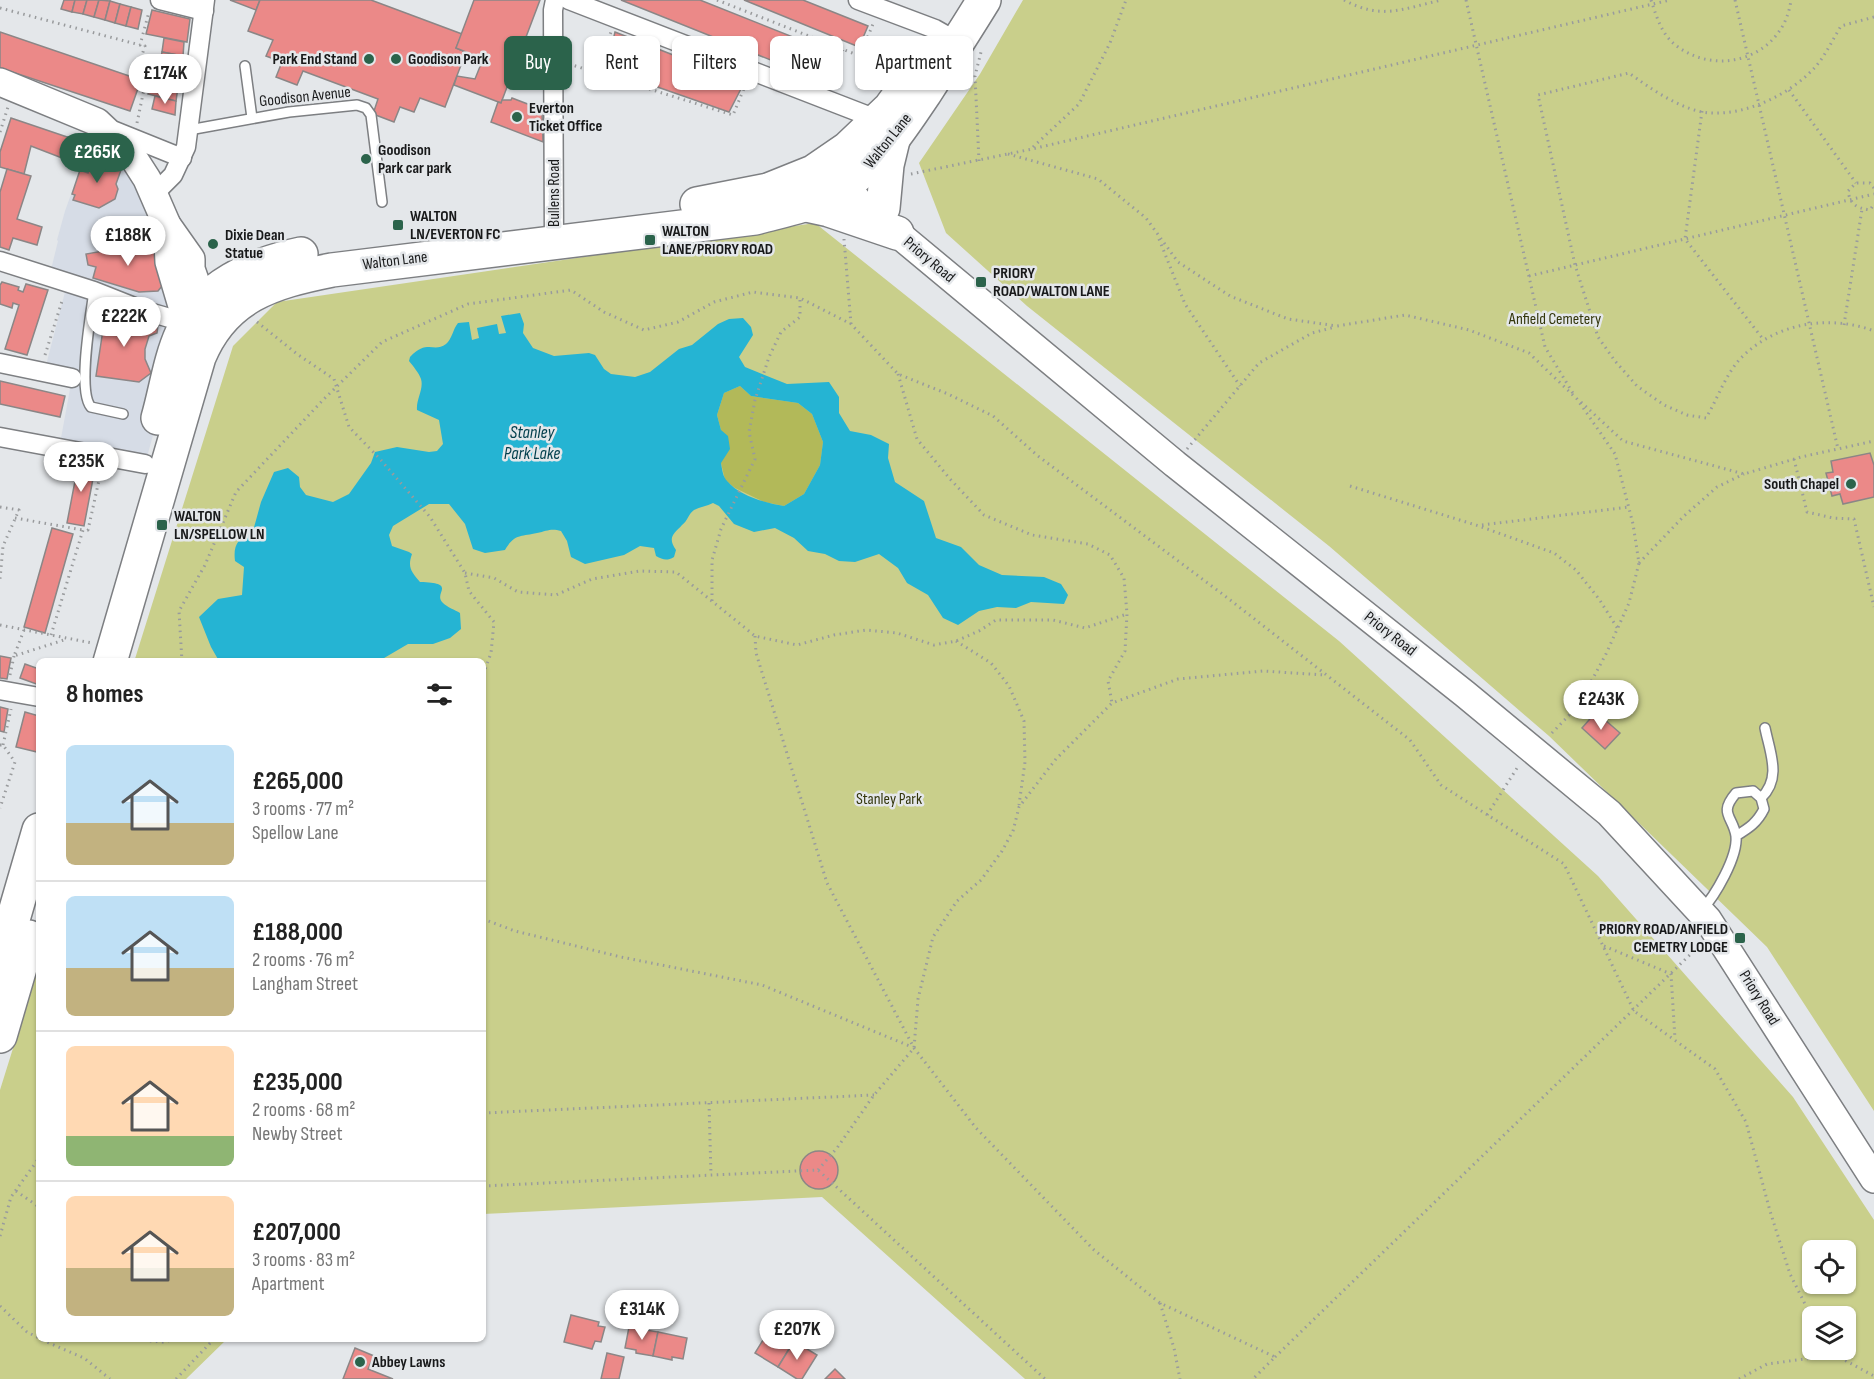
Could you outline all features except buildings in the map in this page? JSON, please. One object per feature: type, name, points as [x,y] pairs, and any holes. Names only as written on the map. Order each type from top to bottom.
[{"type":"highway","name":"Walton Lane","points":[[961,0],[961,36]]},
{"type":"highway","name":"Walton Lane","points":[[963,36],[984,0]]},
{"type":"highway","name":"Walton Lane","points":[[200,318],[227,313],[243,300],[272,286],[306,275],[749,195],[813,172],[875,161],[890,108],[903,90]]},
{"type":"highway","name":"Walton Lane","points":[[884,130],[918,90]]},
{"type":"highway","points":[[806,205],[891,223],[884,130]]},
{"type":"highway","name":"Walton Lane","points":[[90,651],[146,464],[178,344],[200,318],[217,289],[249,270],[285,258],[378,241],[755,218],[806,205],[847,166]]},
{"type":"highway","name":"Walton Lane","points":[[90,651],[199,357],[200,318]]},
{"type":"highway","points":[[0,964],[36,840]]},
{"type":"highway","points":[[0,1036],[36,913]]},
{"type":"street","name":"Bullens Road","points":[[554,36],[555,0]]},
{"type":"street","points":[[569,0],[672,39]]},
{"type":"street","points":[[858,0],[951,36]]},
{"type":"street","points":[[154,6],[205,5],[189,130],[182,159],[172,175],[154,194]]},
{"type":"street","points":[[758,73],[866,115],[884,130]]},
{"type":"street","points":[[0,82],[182,159]]},
{"type":"street","name":"Bullens Road","points":[[553,90],[554,232]]},
{"type":"street","points":[[97,122],[131,154],[154,194],[167,225],[191,259],[206,270],[213,272],[249,270]]},
{"type":"street","name":"Priory Road","points":[[847,166],[891,223],[1174,464],[1465,694],[1609,813],[1708,921],[1874,1179]]},
{"type":"street","points":[[167,225],[169,262],[200,318]]},
{"type":"street","points":[[191,259],[200,318]]},
{"type":"street","points":[[0,261],[68,282],[142,310],[200,318]]},
{"type":"street","points":[[0,363],[72,378]]},
{"type":"street","points":[[0,437],[146,464]]},
{"type":"street","points":[[7,692],[36,697]]},
{"type":"lane","points":[[245,66],[252,118]]},
{"type":"lane","name":"Goodison Avenue","points":[[189,130],[252,118],[344,105],[366,108],[371,115],[382,202]]},
{"type":"lane","points":[[94,291],[85,368],[85,395],[91,407],[123,414]]},
{"type":"lane","points":[[1761,798],[1773,780],[1765,729]]},
{"type":"lane","points":[[1708,921],[1710,903],[1732,859],[1736,836],[1727,811],[1729,801],[1736,793],[1753,791],[1761,798],[1764,809],[1752,826],[1736,836]]},
{"type":"path","points":[[717,0],[808,36]]},
{"type":"path","points":[[1032,149],[1079,104],[1110,43],[1126,0]]},
{"type":"path","points":[[1344,0],[1373,11],[1402,11],[1442,0]]},
{"type":"path","points":[[1466,0],[1545,347],[1615,454],[1629,507],[1639,563],[1629,603],[1618,629],[1578,706],[1519,765],[1487,814]]},
{"type":"path","points":[[904,176],[1032,149],[1476,46],[1652,2],[1670,0]]},
{"type":"path","points":[[1735,0],[1838,449]]},
{"type":"path","points":[[1652,2],[1660,28],[1677,47],[1704,60],[1729,62],[1747,57],[1764,48],[1779,33],[1789,11],[1791,0]]},
{"type":"path","points":[[140,45],[154,6]]},
{"type":"path","points":[[0,8],[145,46],[140,61],[149,65],[133,139]]},
{"type":"path","points":[[868,36],[878,8]]},
{"type":"path","points":[[1874,17],[1841,26],[1817,65],[1785,94],[1738,110],[1710,113],[1685,106],[1655,92],[1629,73],[1538,95],[1575,265],[1598,337],[1637,386],[1664,405],[1687,415],[1707,418],[1727,377],[1741,358],[1764,339],[1791,326],[1809,324],[1860,326],[1874,332]]},
{"type":"path","points":[[610,36],[617,18]]},
{"type":"path","points":[[843,50],[855,54]]},
{"type":"path","points":[[973,71],[979,161]]},
{"type":"path","points":[[651,90],[734,115],[743,90]]},
{"type":"path","points":[[824,99],[827,90]]},
{"type":"path","points":[[1789,90],[1856,183]]},
{"type":"path","points":[[1702,111],[1685,238],[1764,339]]},
{"type":"path","points":[[1008,154],[1098,179],[1146,218],[1178,262],[1230,296],[1288,319],[1337,326]]},
{"type":"path","points":[[1874,189],[1870,183],[1856,183],[1848,191],[1850,201],[1857,208],[1870,210],[1874,204]]},
{"type":"path","points":[[1529,276],[1874,194]]},
{"type":"path","points":[[1844,325],[1862,209]]},
{"type":"path","points":[[1156,232],[1185,304],[1240,386]]},
{"type":"path","points":[[40,372],[68,282]]},
{"type":"path","points":[[182,658],[179,611],[205,565],[236,492],[382,342],[468,304],[571,290],[604,312],[644,330],[678,322],[714,302],[753,291],[800,298],[851,324],[898,374],[948,394],[993,416],[1038,456],[1216,589],[1410,740],[1441,785],[1564,864],[1634,1011],[1715,1069],[1746,1122],[1790,1274],[1806,1306]]},
{"type":"path","points":[[712,601],[712,560],[724,524],[755,459],[749,432],[756,400],[769,357],[781,332],[800,317],[800,298]]},
{"type":"path","points":[[1174,464],[1259,363],[1267,357],[1312,333],[1337,326],[1405,315],[1469,330],[1529,353],[1623,441],[1744,474]]},
{"type":"path","points":[[256,321],[334,379],[349,427],[426,512],[465,573],[469,591],[494,622],[491,653],[486,667]]},
{"type":"path","points":[[898,374],[918,439],[950,480],[984,515],[1032,535],[1088,544],[1110,555],[1124,578],[1126,614],[1125,651],[1108,681],[1112,703]]},
{"type":"path","points":[[1639,563],[1684,516],[1717,487],[1744,474],[1794,459],[1874,441]]},
{"type":"path","points":[[15,518],[88,530],[104,456]]},
{"type":"path","points":[[1794,459],[1807,512],[1833,518],[1854,519],[1874,607]]},
{"type":"path","points":[[1350,486],[1479,525],[1554,553],[1576,570],[1599,599],[1618,629]]},
{"type":"path","points":[[0,507],[19,510],[3,546],[0,579]]},
{"type":"path","points":[[1479,525],[1629,507]]},
{"type":"path","points":[[51,635],[83,530]]},
{"type":"path","points":[[465,573],[494,578],[518,592],[556,595],[592,579],[639,572],[676,572],[755,636],[797,645],[834,635],[866,630],[897,633],[934,645],[956,641],[979,632],[996,620],[1053,620],[1085,628],[1126,614]]},
{"type":"path","points":[[0,625],[51,635],[90,651]]},
{"type":"path","points":[[24,630],[14,656],[90,651]]},
{"type":"path","points":[[755,636],[756,653],[827,883],[914,1048],[984,1137],[1094,1250],[1160,1303],[1275,1357]]},
{"type":"path","points":[[818,1170],[837,1148],[874,1095],[914,1048],[918,999],[933,937],[957,901],[981,880],[1013,831],[1025,762],[1024,722],[1009,686],[991,663],[956,641]]},
{"type":"path","points":[[1019,807],[1056,759],[1112,703],[1178,679],[1263,671],[1327,675]]},
{"type":"path","points":[[0,808],[15,762],[2,745],[7,692]]},
{"type":"path","points":[[486,920],[515,931],[621,957],[762,985],[914,1048]]},
{"type":"path","points":[[1253,1379],[1671,974],[1708,921]]},
{"type":"path","points":[[1603,945],[1671,974]]},
{"type":"path","points":[[1671,974],[1675,1040]]},
{"type":"path","points":[[486,1113],[874,1095]]},
{"type":"path","points":[[709,1103],[711,1175]]},
{"type":"path","points":[[0,1236],[11,1197],[36,1162]]},
{"type":"path","points":[[486,1186],[818,1170],[1045,1379]]},
{"type":"path","points":[[16,1191],[36,1205]]},
{"type":"path","points":[[1160,1303],[1174,1348],[1180,1379]]},
{"type":"path","points":[[0,1306],[27,1332],[36,1336]]},
{"type":"path","points":[[48,1342],[84,1358],[110,1379]]},
{"type":"path","points":[[176,1379],[211,1342]]},
{"type":"path","points":[[1739,1379],[1767,1364],[1802,1359]]},
{"type":"path","points":[[1844,1360],[1874,1376]]},
{"type":"shaded area","points":[[97,122],[122,144],[198,307],[160,410],[145,464],[59,449],[72,378],[44,373],[65,292],[47,286],[65,211]]},
{"type":"green space","name":"Anfield Cemetery","points":[[1023,0],[1874,0],[1874,1111],[1767,947],[1549,736],[1329,546],[1027,306],[946,233],[919,163],[969,90],[973,90],[973,84]]},
{"type":"green space","name":"Stanley Park","points":[[815,223],[1339,641],[1598,876],[1793,1097],[1874,1220],[1874,1379],[1025,1379],[822,1197],[486,1214],[486,658],[135,658],[233,346],[277,302]]},
{"type":"green space","points":[[740,386],[751,396],[798,403],[812,414],[823,442],[820,465],[804,494],[784,506],[764,502],[735,488],[725,480],[721,463],[721,430],[717,415],[724,393]]},
{"type":"green space","points":[[36,975],[36,1342],[224,1342],[186,1379],[0,1379],[0,1090]]},
{"type":"water","name":"Stanley Park Lake","points":[[520,313],[524,324],[523,333],[533,348],[554,356],[589,353],[595,355],[604,369],[611,374],[635,377],[650,372],[679,349],[692,345],[718,324],[729,319],[743,318],[751,327],[753,335],[739,357],[745,367],[787,384],[829,382],[839,397],[839,413],[850,431],[871,435],[889,444],[888,458],[895,482],[924,501],[936,538],[961,547],[979,565],[1002,575],[1044,577],[1061,584],[1068,595],[1064,604],[1031,602],[1016,608],[997,607],[979,611],[958,625],[943,618],[928,595],[907,583],[898,568],[879,554],[855,562],[839,561],[825,554],[808,551],[794,538],[775,528],[754,532],[734,524],[719,506],[713,503],[690,513],[686,522],[674,533],[672,542],[676,550],[672,558],[661,558],[656,556],[654,548],[640,546],[624,555],[585,564],[571,557],[567,541],[558,530],[519,537],[512,541],[505,550],[485,553],[473,549],[465,524],[449,504],[429,504],[393,526],[389,535],[392,546],[412,554],[410,566],[420,582],[442,586],[440,599],[460,613],[461,629],[450,638],[433,644],[408,644],[384,658],[217,658],[199,617],[218,599],[242,595],[244,567],[235,561],[236,546],[240,539],[253,531],[261,502],[274,472],[288,468],[299,477],[300,487],[306,495],[333,502],[349,494],[371,463],[375,452],[397,447],[437,451],[443,444],[439,420],[417,410],[422,383],[419,374],[409,361],[410,357],[426,347],[446,344],[458,323],[469,322],[472,340],[479,338],[477,328],[497,324],[499,334],[506,333],[501,316]],"holes":[[[740,386],[751,396],[798,403],[812,414],[823,442],[820,465],[804,494],[784,506],[761,501],[732,486],[723,473],[721,463],[730,449],[728,436],[721,430],[717,415],[724,393]]]},
{"type":"place","name":"Park End Stand","points":[[369,59]]},
{"type":"place","name":"Goodison Park","points":[[396,59]]},
{"type":"place","name":"Everton Ticket Office","points":[[517,117]]},
{"type":"place","name":"Goodison Park car park","points":[[366,159]]},
{"type":"place","name":"WALTON LN/EVERTON FC","points":[[398,225]]},
{"type":"place","name":"WALTON LANE/PRIORY ROAD","points":[[650,240]]},
{"type":"place","name":"Dixie Dean Statue","points":[[213,244]]},
{"type":"place","name":"PRIORY ROAD/WALTON LANE","points":[[981,282]]},
{"type":"place","name":"South Chapel","points":[[1851,484]]},
{"type":"place","name":"WALTON LN/SPELLOW LN","points":[[162,525]]},
{"type":"place","name":"PRIORY ROAD/ANFIELD CEMETRY LODGE","points":[[1740,938]]},
{"type":"place","name":"Abbey Lawns","points":[[360,1362]]}]
